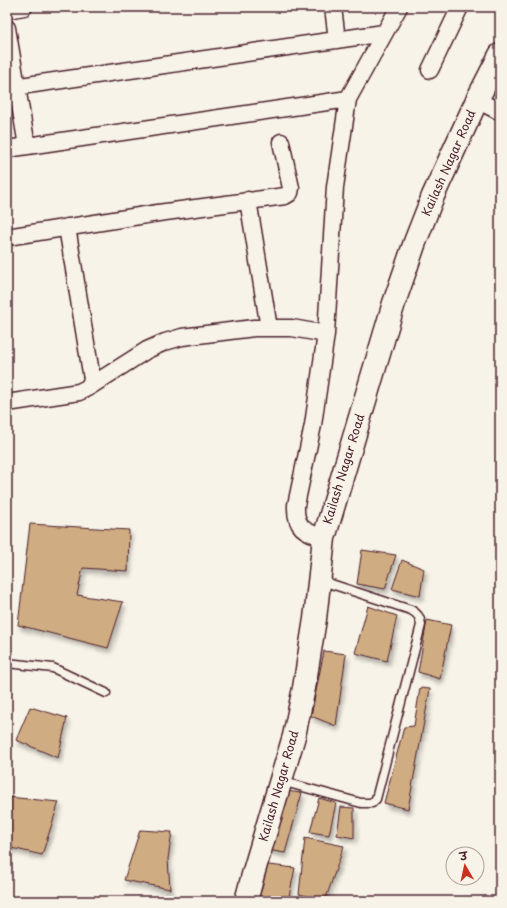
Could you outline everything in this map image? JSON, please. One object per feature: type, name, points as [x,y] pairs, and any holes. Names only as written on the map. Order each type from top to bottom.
[{"type":"street","points":[[7,10],[24,7]]},
{"type":"street","points":[[333,7],[337,40]]},
{"type":"street","points":[[324,538],[307,532],[301,527],[297,521],[296,513],[313,425],[326,334],[335,187],[348,99],[399,7]]},
{"type":"street","points":[[430,70],[460,7]]},
{"type":"street","points":[[7,28],[12,87],[27,146]]},
{"type":"street","points":[[12,87],[384,33]]},
{"type":"street","name":"Kailash Nagar Road","points":[[246,901],[294,736],[304,688],[315,619],[318,580],[324,538],[394,303],[414,242],[433,196],[477,100],[500,55]]},
{"type":"street","points":[[7,150],[348,99]]},
{"type":"street","points":[[477,100],[500,112]]},
{"type":"street","points":[[7,237],[248,200],[285,196],[290,193],[291,188],[281,142]]},
{"type":"street","points":[[248,200],[269,328]]},
{"type":"street","points":[[67,227],[92,379],[89,387]]},
{"type":"street","points":[[7,403],[80,392],[147,350],[165,342],[189,336],[254,328],[292,328],[326,334]]},
{"type":"lane","points":[[281,781],[361,804],[372,803],[376,799],[421,625],[418,614],[411,610],[318,580]]},
{"type":"lane","points":[[7,663],[53,668],[106,693]]},
{"type":"building","points":[[30,524],[129,530],[128,571],[83,568],[77,595],[123,602],[108,648],[18,625]]},
{"type":"building","points":[[362,550],[396,555],[385,589],[357,584]]},
{"type":"building","points":[[402,560],[424,569],[420,596],[392,589]]},
{"type":"building","points":[[368,606],[397,616],[387,661],[355,653]]},
{"type":"building","points":[[427,620],[451,625],[440,679],[418,672]]},
{"type":"building","points":[[324,651],[346,654],[336,726],[311,716]]},
{"type":"building","points":[[420,688],[430,689],[408,809],[384,803],[404,727],[414,726]]},
{"type":"building","points":[[30,707],[67,718],[58,758],[16,740]]},
{"type":"building","points":[[285,791],[302,793],[285,853],[267,850]]},
{"type":"building","points":[[8,797],[59,802],[42,855],[7,847]]},
{"type":"building","points":[[319,798],[336,803],[329,835],[310,832]]},
{"type":"building","points":[[341,807],[354,808],[354,838],[337,835]]},
{"type":"building","points":[[140,830],[172,832],[168,859],[170,889],[124,880]]},
{"type":"building","points":[[305,838],[344,846],[325,901],[299,894]]},
{"type":"building","points":[[260,864],[295,868],[288,901],[258,901]]}]
